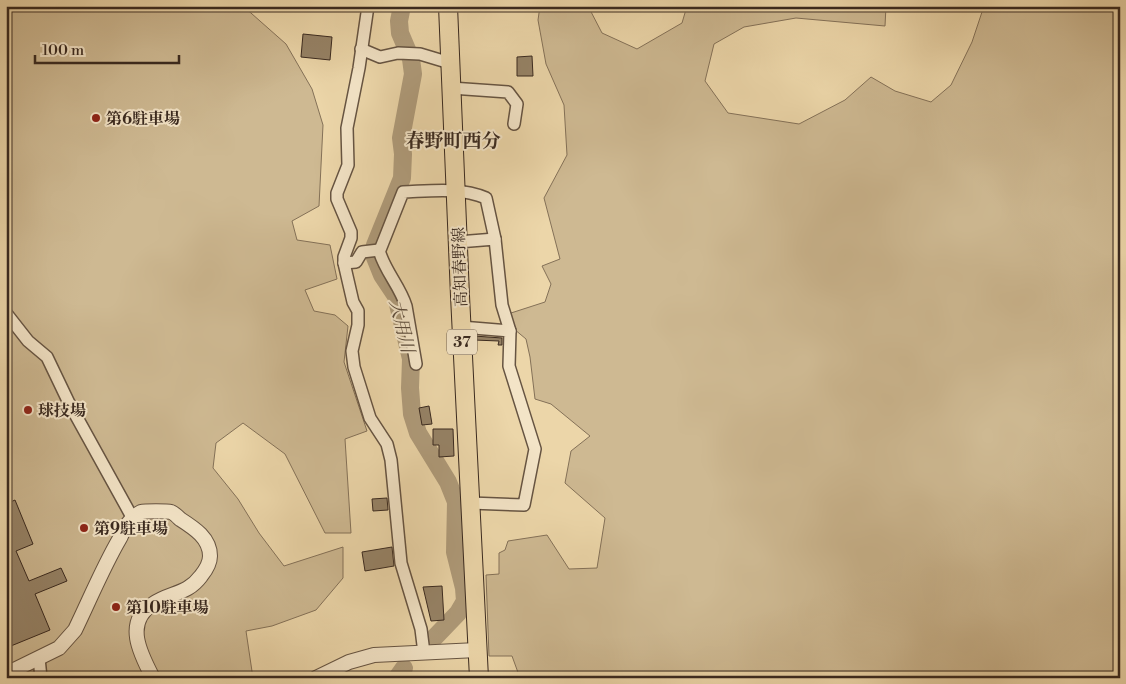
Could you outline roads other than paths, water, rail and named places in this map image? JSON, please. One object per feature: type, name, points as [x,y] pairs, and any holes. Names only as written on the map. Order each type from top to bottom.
[{"type":"main road","name":"高知春野線","points":[[448,6],[479,678]]},
{"type":"street","points":[[368,6],[352,108],[347,128],[348,165],[337,193],[337,199],[352,238],[344,257],[344,263],[353,302],[358,311],[358,325],[352,351],[354,367],[370,418],[387,444],[391,460],[401,563],[421,629],[424,653]]},
{"type":"street","points":[[362,49],[380,57],[398,53],[420,54],[450,63]]},
{"type":"street","points":[[451,88],[508,92],[517,104],[514,124]]},
{"type":"street","points":[[344,263],[356,262],[361,254],[380,250],[403,192],[456,190],[486,198],[495,239],[502,305],[510,331],[509,366],[535,449],[524,505],[470,503]]},
{"type":"street","points":[[458,242],[495,239]]},
{"type":"street","points":[[374,250],[403,297],[416,364]]},
{"type":"street","points":[[6,313],[24,336],[47,357],[132,518]]},
{"type":"street","points":[[462,327],[510,331]]},
{"type":"street","points":[[6,674],[59,648],[75,630],[113,549],[132,518],[143,511],[172,512],[208,542],[210,557],[206,570],[197,582],[185,591],[152,604],[138,621],[136,642],[139,652],[153,678]]},
{"type":"street","points":[[316,678],[337,666],[362,658],[477,650]]},
{"type":"street","points":[[39,658],[41,678]]},
{"type":"waterway","name":"大用川","points":[[402,6],[399,21],[400,33],[411,59],[413,74],[401,138],[403,154],[402,178],[375,245],[374,255],[382,275],[396,296],[411,359],[410,388],[412,414],[418,433],[448,482],[456,502],[455,552],[464,588],[465,601],[458,613],[435,637]]},
{"type":"waterway","name":"大用川","points":[[397,678],[404,668]]},
{"type":"place","name":"第6駐車場","points":[[96,118]]},
{"type":"place","name":"球技場","points":[[28,410]]},
{"type":"place","name":"第9駐車場","points":[[84,528]]},
{"type":"place","name":"第10駐車場","points":[[116,607]]},
{"type":"district","name":"春野町西分","points":[[453,140]]}]
